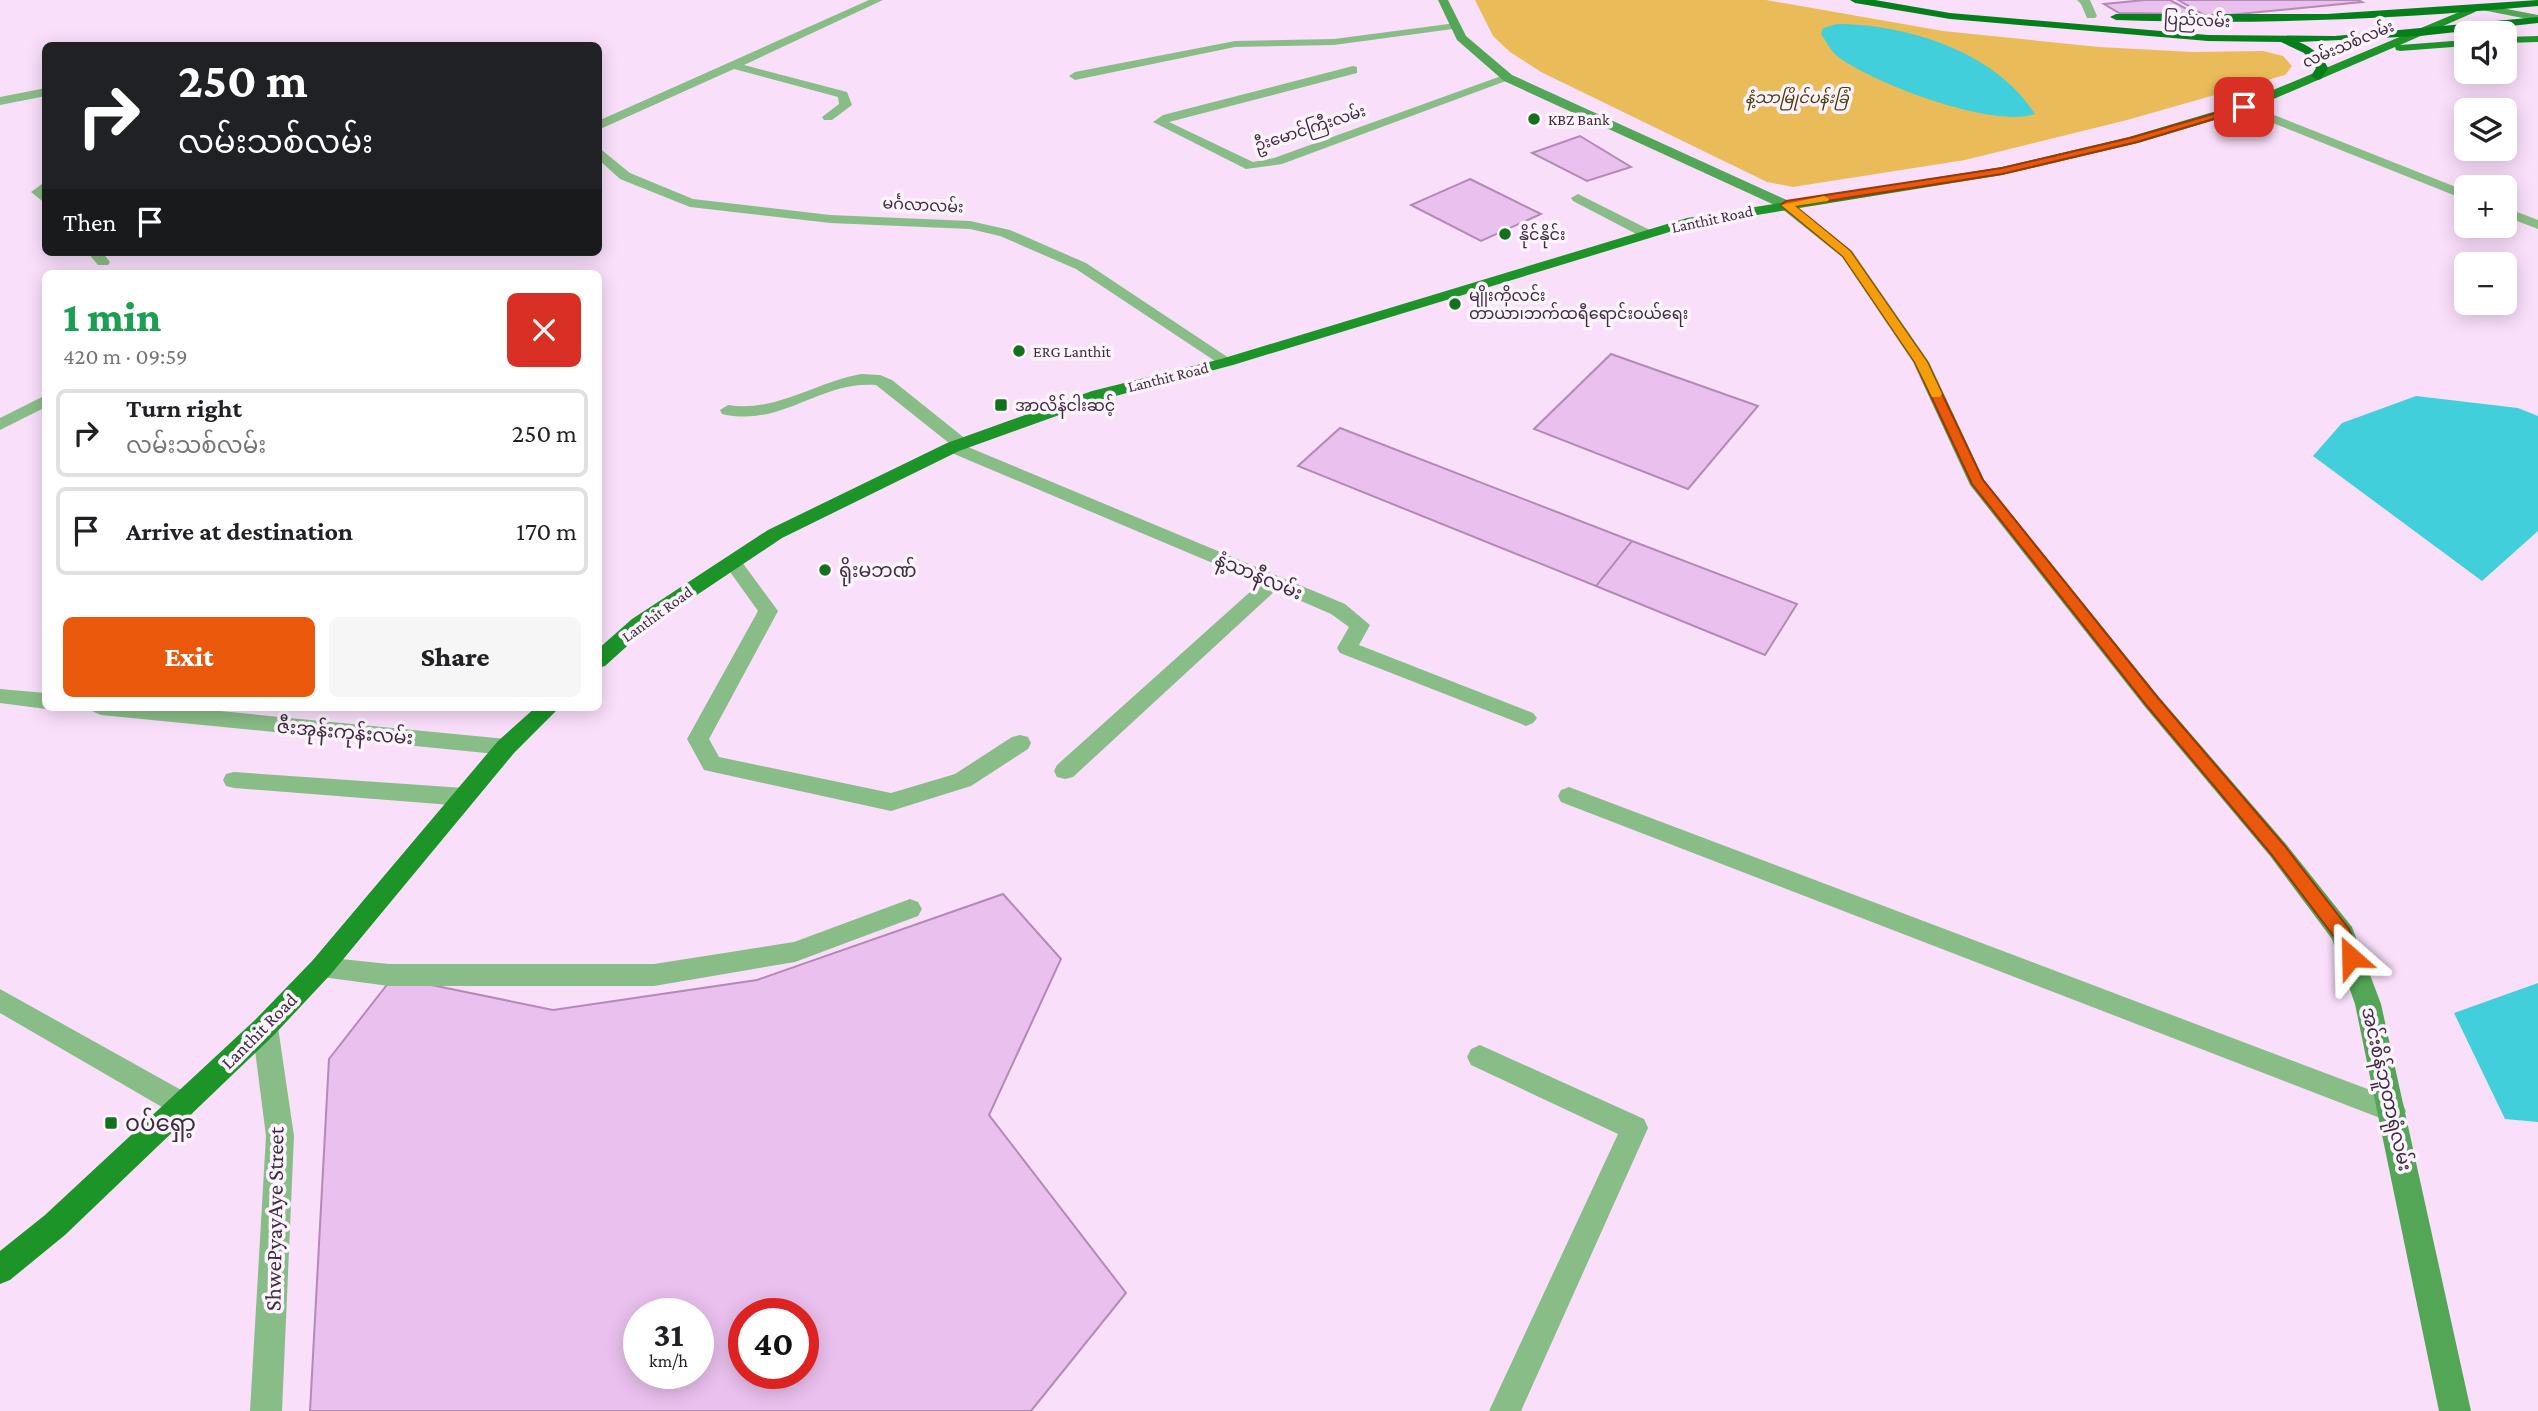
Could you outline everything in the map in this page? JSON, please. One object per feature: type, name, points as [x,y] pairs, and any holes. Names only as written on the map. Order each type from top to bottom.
[{"type":"highway","name":"ပြည်လမ်း","points":[[1855,0],[1964,18],[2208,38],[2275,39],[2420,33],[2538,19]]},
{"type":"highway","name":"ပြည်လမ်း","points":[[2053,12],[2091,16],[2244,20],[2471,10],[2538,3]]},
{"type":"highway","points":[[2275,39],[2310,51],[2319,60],[2322,68],[2317,76]]},
{"type":"main road","name":"လမ်းသစ်လမ်း","points":[[1786,205],[2002,171],[2133,140],[2244,107],[2471,10]]},
{"type":"main road","points":[[2517,40],[2538,39]]},
{"type":"main road","points":[[2377,51],[2454,44]]},
{"type":"main road","name":"Lanthit Road","points":[[602,658],[639,624],[775,534],[957,446],[1098,395],[1227,362],[1687,222],[1786,205]]},
{"type":"main road","name":"Lanthit Road","points":[[0,1269],[55,1225],[265,1027],[322,967],[506,747],[545,711]]},
{"type":"street","points":[[602,124],[878,0]]},
{"type":"street","name":"အင်းစိန်ဘူတာရုံလမ်း","points":[[1443,0],[1461,38],[1508,78],[1786,205],[1847,254],[1921,362],[1976,481],[2152,702],[2278,850],[2343,934],[2368,1004],[2455,1411]]},
{"type":"street","points":[[2091,16],[2083,1],[2103,0]]},
{"type":"street","points":[[2486,8],[2538,19]]},
{"type":"street","points":[[1075,76],[1235,44],[1346,41],[1455,26]]},
{"type":"street","points":[[732,65],[843,95],[846,105],[828,117]]},
{"type":"street","name":"ဦးမောင်ကြီးလမ်း","points":[[1353,70],[1159,122],[1251,166],[1277,161],[1508,78]]},
{"type":"street","points":[[0,101],[42,94]]},
{"type":"street","points":[[2244,107],[2454,191]]},
{"type":"street","name":"မင်္ဂလာလမ်း","points":[[602,155],[625,176],[690,203],[830,219],[970,225],[1005,233],[1081,266],[1227,362]]},
{"type":"street","points":[[1577,198],[1647,234]]},
{"type":"street","points":[[2517,216],[2538,225]]},
{"type":"street","name":"နံ့သာနီလမ်း","points":[[728,410],[743,415],[778,407],[854,379],[882,380],[957,446],[1338,608],[1360,625],[1347,648],[1526,718]]},
{"type":"street","points":[[0,425],[42,402]]},
{"type":"street","points":[[732,562],[768,611],[698,739],[712,764],[891,802],[963,780],[1020,743]]},
{"type":"street","points":[[1065,771],[1273,582]]},
{"type":"street","points":[[4,701],[42,701]]},
{"type":"street","name":"ဇီးအုန်းကုန်းလမ်း","points":[[142,711],[506,747]]},
{"type":"street","points":[[234,780],[464,797]]},
{"type":"street","points":[[1569,796],[2393,1111]]},
{"type":"street","points":[[322,967],[389,975],[654,975],[795,952],[910,909]]},
{"type":"street","points":[[0,1000],[183,1105]]},
{"type":"street","name":"ShwePyayAye Street","points":[[265,1027],[280,1136],[266,1411]]},
{"type":"street","points":[[1480,1057],[1634,1129],[1505,1411]]},
{"type":"green space","name":"နံ့သာမြိုင်ပန်းခြံ","points":[[1475,0],[1766,0],[1943,31],[2099,47],[2193,52],[2263,51],[2283,56],[2292,66],[2285,75],[2127,120],[1965,160],[1793,187],[1767,182],[1541,72],[1510,52],[1493,36]]},
{"type":"water","points":[[1837,24],[1892,29],[1948,46],[1974,58],[1997,74],[2018,92],[2035,114],[2016,117],[1963,109],[1933,101],[1877,79],[1837,56],[1831,49],[1821,34],[1823,28]]},
{"type":"water","points":[[2416,396],[2518,408],[2538,416],[2538,531],[2482,581],[2313,456],[2342,423]]},
{"type":"water","points":[[2538,983],[2538,1122],[2505,1119],[2454,1013]]},
{"type":"building","points":[[2170,0],[2196,14],[2119,13],[2104,4]]},
{"type":"building","points":[[2178,0],[2358,0],[2362,2],[2208,17]]},
{"type":"building","points":[[1580,136],[1631,167],[1587,181],[1532,153]]},
{"type":"building","points":[[1470,179],[1541,214],[1481,241],[1411,205]]},
{"type":"building","points":[[1611,354],[1758,406],[1688,489],[1534,429]]},
{"type":"building","points":[[1340,428],[1632,541],[1596,586],[1298,466]]},
{"type":"building","points":[[1632,541],[1797,604],[1765,655],[1596,586]]},
{"type":"building","points":[[1003,894],[1061,959],[989,1115],[1126,1293],[1031,1411],[310,1411],[329,1059],[393,977],[553,1010],[757,980]]},
{"type":"slow traffic","points":[[1824,199],[1786,205],[1847,254],[1921,362],[1936,394]]},
{"type":"place","name":"KBZ Bank","points":[[1534,119]]},
{"type":"place","name":"နိုင်နိုင်း","points":[[1505,234]]},
{"type":"place","name":"မျိုးကိုလင်း တာယာ၊ဘက်ထရီရောင်းဝယ်ရေး","points":[[1455,304]]},
{"type":"place","name":"ERG Lanthit","points":[[1019,351]]},
{"type":"place","name":"အာလိန်ငါးဆင့်","points":[[1001,405]]},
{"type":"place","name":"ရိုးမဘဏ်","points":[[825,570]]},
{"type":"place","name":"၀ပ်ရှော့","points":[[111,1123]]},
{"type":"route","points":[[2244,107],[2133,140],[2002,171],[1786,205],[1847,254],[1921,362],[1976,481],[2152,702],[2278,850],[2343,934],[2351,957]]}]
